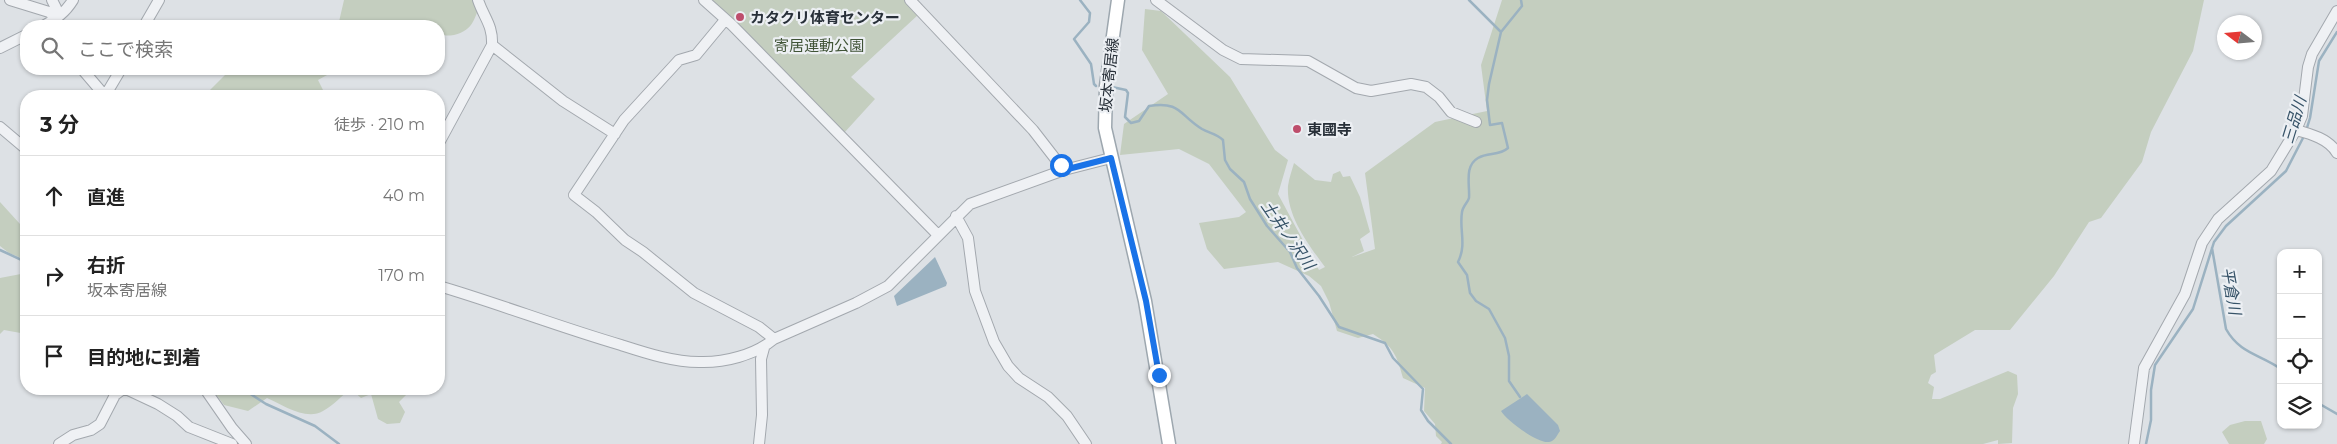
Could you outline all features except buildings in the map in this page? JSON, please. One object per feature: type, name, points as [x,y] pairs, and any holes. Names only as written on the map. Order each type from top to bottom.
[{"type":"main road","name":"坂本寄居線","points":[[1118,0],[1104,106],[1106,128],[1111,158],[1146,301],[1169,444]]},
{"type":"street","points":[[10,0],[49,12],[55,20]]},
{"type":"street","points":[[52,0],[56,8],[57,20]]},
{"type":"street","points":[[59,20],[73,0]]},
{"type":"street","points":[[147,20],[159,0]]},
{"type":"street","points":[[445,132],[492,45],[492,31],[478,0]]},
{"type":"street","points":[[704,0],[732,25],[938,235]]},
{"type":"street","points":[[910,0],[1034,130],[1064,170]]},
{"type":"street","points":[[1156,0],[1223,50],[1242,59],[1308,61],[1356,88],[1371,91],[1411,84],[1426,87],[1439,97],[1451,112],[1476,122]]},
{"type":"street","points":[[2134,444],[2144,368],[2185,294],[2206,237],[2218,219],[2271,171],[2303,132],[2302,116],[2306,76],[2312,54],[2337,11]]},
{"type":"street","points":[[726,20],[696,54],[679,60],[624,120],[574,195],[596,212],[625,240],[694,293],[759,327],[774,339]]},
{"type":"street","points":[[0,48],[20,37]]},
{"type":"street","points":[[492,45],[563,101],[615,134]]},
{"type":"street","points":[[87,75],[100,90]]},
{"type":"street","points":[[109,90],[117,75]]},
{"type":"street","points":[[0,127],[20,144]]},
{"type":"street","points":[[2303,132],[2334,148],[2337,153]]},
{"type":"street","points":[[445,288],[484,299],[564,329],[681,361],[728,360],[764,348],[774,339],[856,303],[888,286],[970,204],[1064,170],[1111,158]]},
{"type":"street","points":[[956,216],[968,238],[975,291],[994,342],[1008,366],[1019,378],[1054,403],[1067,416],[1086,444]]},
{"type":"street","points":[[759,444],[762,415],[761,358],[764,348]]},
{"type":"street","points":[[59,444],[73,435],[91,430],[100,424],[115,395]]},
{"type":"street","points":[[138,395],[158,404],[177,416],[189,427],[232,444]]},
{"type":"street","points":[[209,395],[232,428],[246,444]]},
{"type":"green space","points":[[344,0],[482,0],[470,26],[461,33],[448,36],[445,35],[445,20],[339,20]]},
{"type":"green space","name":"寄居運動公園","points":[[711,0],[905,0],[919,14],[851,77],[875,99],[844,133]]},
{"type":"green space","points":[[1502,0],[2204,0],[2193,51],[2151,132],[2142,162],[2101,218],[2089,222],[2054,276],[2010,330],[1975,330],[1934,355],[1936,372],[1931,375],[1928,383],[1934,387],[1932,399],[1940,399],[2008,371],[2017,375],[2018,394],[2013,408],[2012,443],[1998,444],[1998,440],[1983,444],[1441,444],[1442,442],[1436,436],[1435,424],[1424,411],[1425,388],[1403,378],[1394,353],[1386,343],[1373,334],[1358,338],[1337,331],[1329,302],[1321,286],[1309,276],[1278,262],[1224,269],[1207,249],[1199,223],[1239,217],[1246,212],[1209,164],[1179,149],[1120,155],[1124,124],[1168,94],[1142,50],[1145,9],[1161,11],[1230,77],[1275,150],[1288,160],[1278,194],[1319,270],[1325,267],[1300,230],[1288,197],[1288,186],[1294,163],[1315,180],[1331,182],[1333,174],[1340,171],[1343,177],[1350,176],[1360,197],[1370,232],[1360,239],[1364,251],[1352,257],[1375,249],[1365,173],[1435,122],[1487,111],[1481,65]]},
{"type":"green space","points":[[225,75],[327,75],[318,80],[323,90],[210,90]]},
{"type":"green space","points":[[0,202],[20,224],[20,258],[9,253],[0,246]]},
{"type":"green space","points":[[20,274],[20,333],[4,330],[0,334],[0,278]]},
{"type":"green space","points":[[216,395],[344,395],[327,409],[316,414],[295,411],[267,398],[248,411],[224,405]]},
{"type":"green space","points":[[358,395],[368,395],[361,398]]},
{"type":"green space","points":[[371,395],[406,395],[399,402],[405,412],[400,423],[387,424],[378,419]]},
{"type":"green space","points":[[2245,421],[2261,421],[2267,439],[2264,444],[2229,444],[2222,432],[2230,425]]},
{"type":"water","points":[[935,257],[947,283],[946,286],[897,306],[894,296]]},
{"type":"water","points":[[1527,394],[1558,425],[1560,431],[1556,438],[1549,442],[1544,442],[1530,435],[1515,425],[1501,411]]},
{"type":"waterway","name":"土井ノ沢川","points":[[1080,0],[1090,13],[1089,22],[1074,39],[1091,64],[1094,84],[1096,86]]},
{"type":"waterway","points":[[1469,0],[1501,32],[1487,100],[1490,125],[1502,123],[1508,148],[1501,152],[1482,156],[1474,161],[1471,166],[1469,171],[1469,198],[1463,208],[1461,219],[1462,249],[1458,262],[1467,275],[1470,293],[1476,301],[1489,309],[1505,338],[1509,356],[1509,381],[1520,397]]},
{"type":"waterway","points":[[1501,32],[1522,6],[1521,0]]},
{"type":"waterway","name":"三品川","points":[[2306,131],[2310,118],[2319,61],[2337,32]]},
{"type":"waterway","name":"土井ノ沢川","points":[[1112,87],[1126,90],[1128,93],[1125,117],[1131,123],[1139,121],[1149,106],[1174,107],[1194,124],[1223,140],[1225,160],[1230,169],[1244,182],[1250,199],[1267,226],[1290,252],[1297,268],[1319,296],[1339,327],[1385,343],[1393,358],[1423,389],[1421,410],[1428,421],[1451,444]]},
{"type":"waterway","points":[[2146,444],[2151,420],[2151,390],[2155,365],[2193,309],[2214,242],[2226,226],[2286,171],[2304,136]]},
{"type":"waterway","name":"平倉川","points":[[2212,248],[2226,329],[2244,349],[2277,366]]},
{"type":"waterway","points":[[0,250],[20,259]]},
{"type":"waterway","points":[[252,395],[266,404],[315,426],[339,444]]},
{"type":"waterway","name":"平倉川","points":[[2322,405],[2337,414]]},
{"type":"place","name":"カタクリ体育センター","points":[[740,17]]},
{"type":"place","name":"東國寺","points":[[1297,129]]},
{"type":"route","points":[[1061,165],[1064,170],[1111,158],[1146,301],[1159,375]]}]
